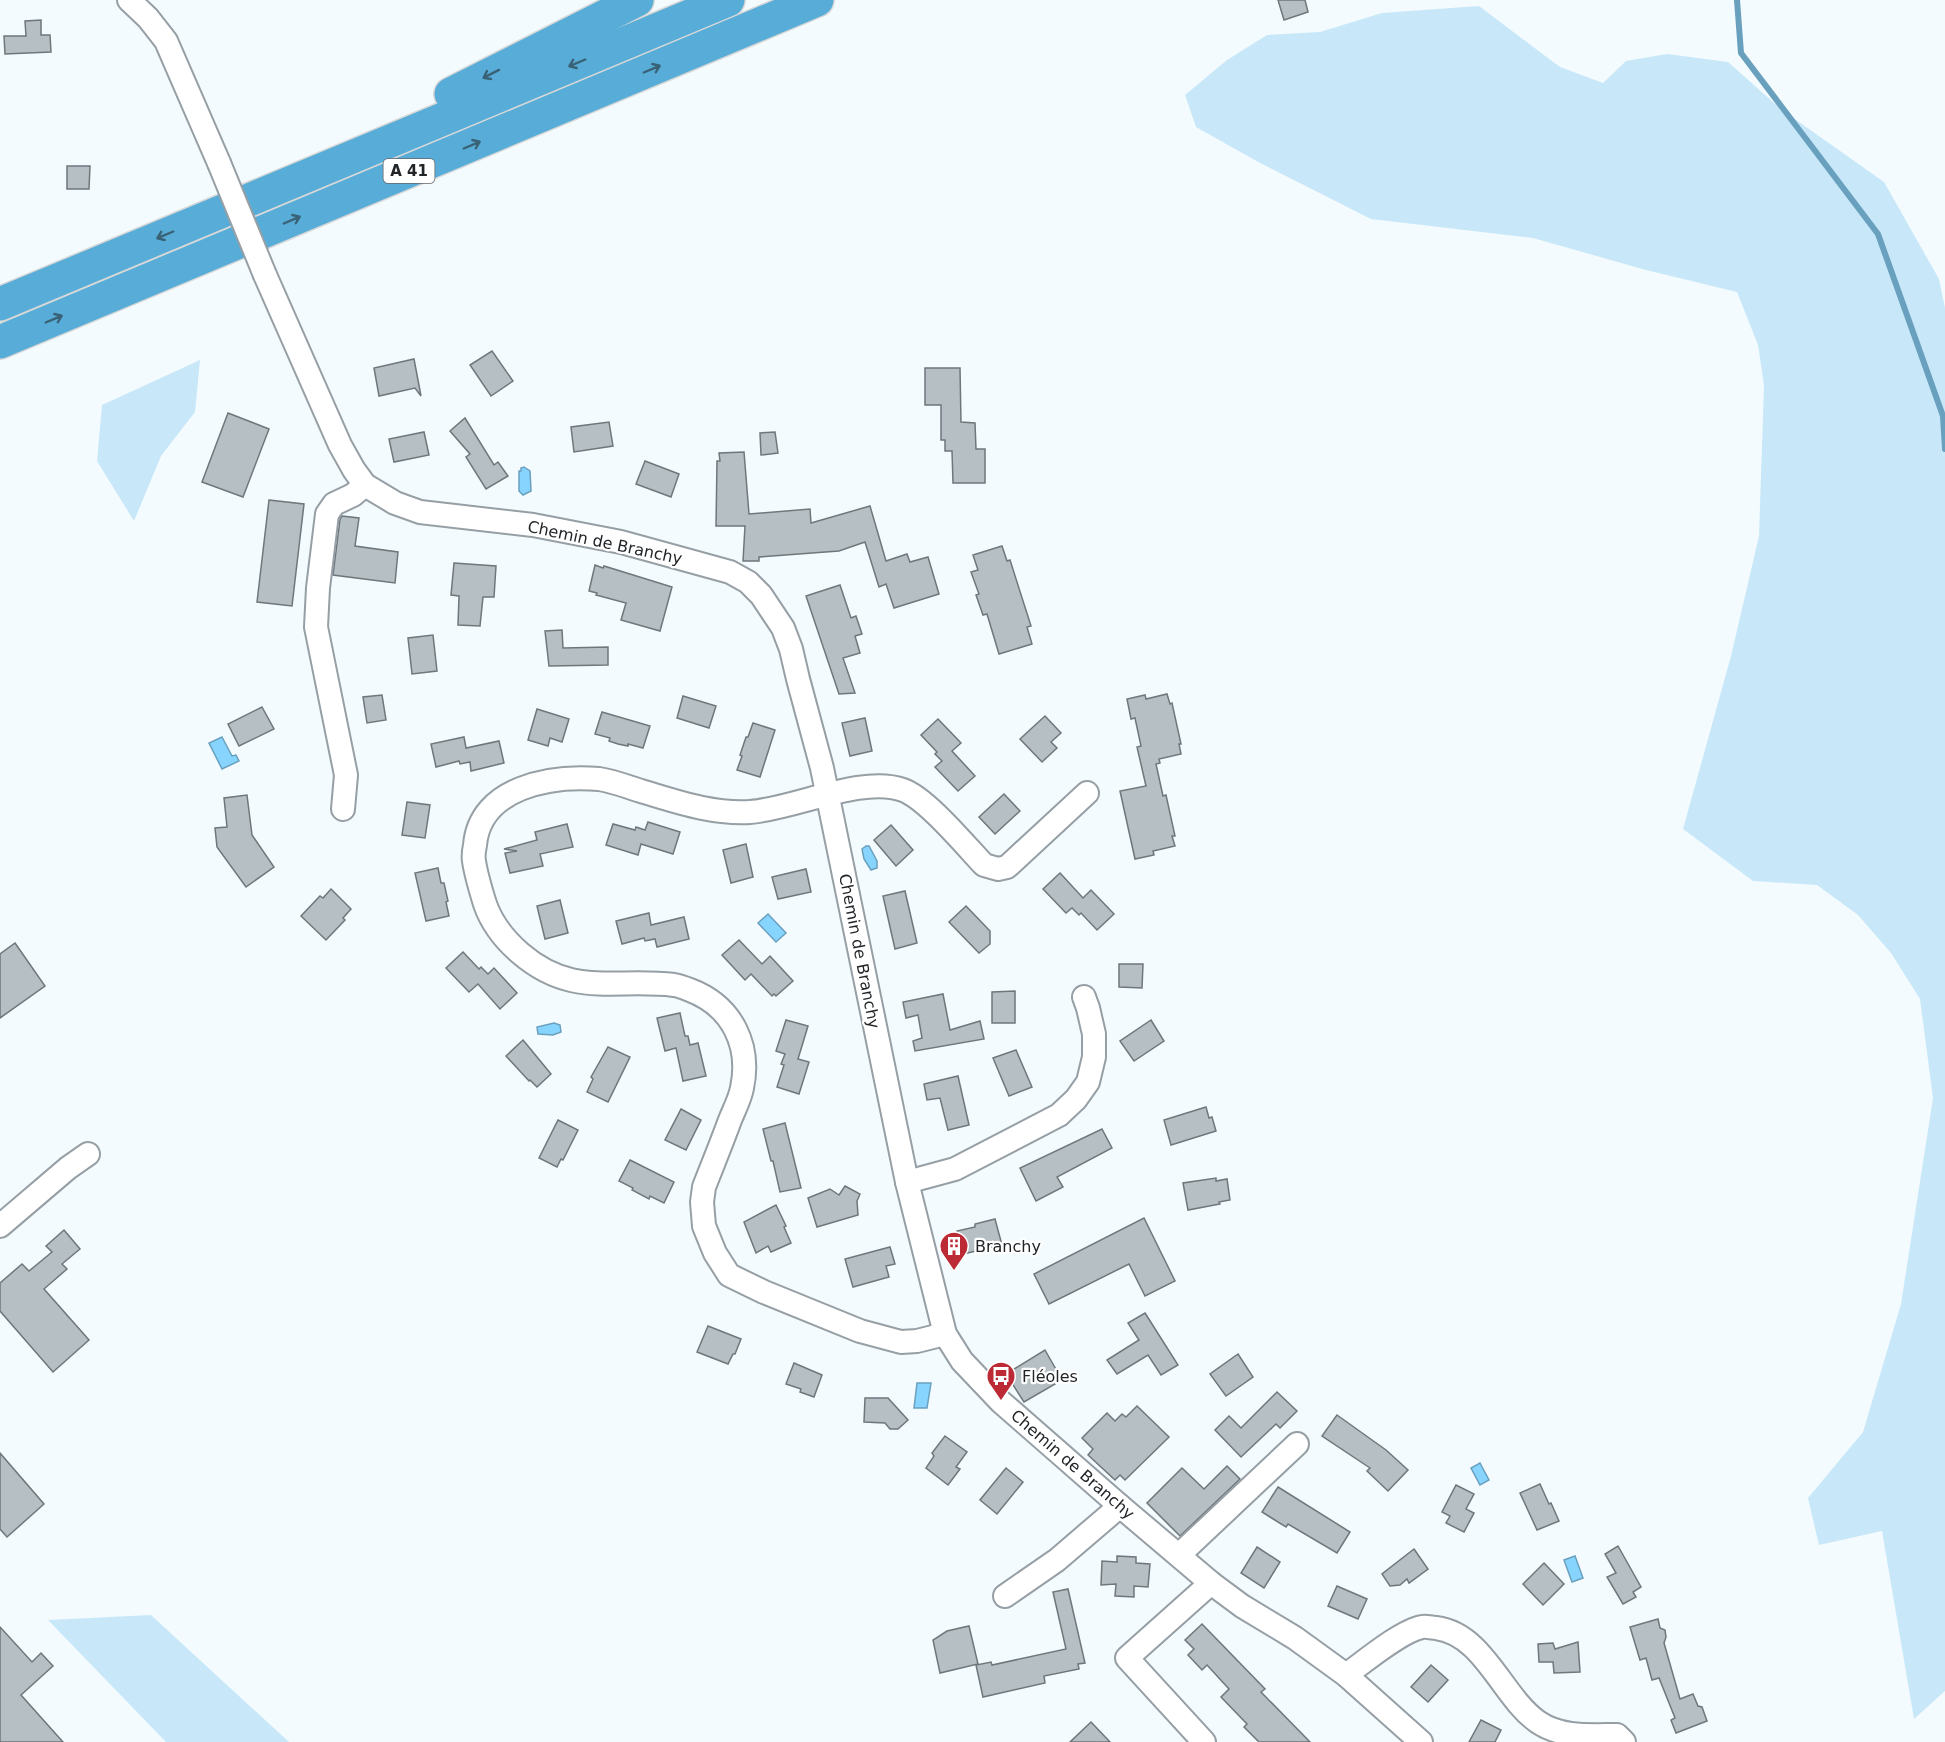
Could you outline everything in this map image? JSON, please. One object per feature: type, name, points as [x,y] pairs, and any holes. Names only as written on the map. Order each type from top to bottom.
[{"type":"highway","points":[[208,217],[637,0]]},
{"type":"highway","name":"A 41","points":[[0,304],[728,0]]},
{"type":"highway","name":"A 41","points":[[0,342],[817,0]]},
{"type":"highway","points":[[782,15],[822,0]]},
{"type":"street","name":"Chemin de Branchy","points":[[129,0],[148,18],[166,41],[340,445],[365,485],[395,503],[420,512],[533,525],[621,542],[712,566],[730,572],[748,582],[770,606],[783,628],[791,649],[828,795],[907,1182],[945,1334],[962,1360],[1001,1402],[1120,1506],[1211,1583],[1242,1606],[1295,1638],[1346,1676],[1421,1742]]},
{"type":"street","points":[[343,809],[346,775],[316,627],[318,588],[327,514],[334,504],[353,495],[365,485]]},
{"type":"street","points":[[945,1334],[917,1341],[901,1342],[860,1330],[764,1292],[729,1275],[715,1253],[704,1226],[702,1202],[704,1187],[742,1091],[745,1071],[742,1041],[732,1022],[716,1004],[700,994],[676,985],[589,984],[556,976],[538,967],[504,939],[486,907],[474,860],[476,836],[481,821],[489,809],[501,799],[521,788],[543,782],[577,778],[601,780],[694,808],[719,812],[753,812],[861,787],[881,785],[901,789],[917,796],[984,865],[998,868],[1007,867],[1087,793]]},
{"type":"street","points":[[907,1182],[955,1169],[1059,1115],[1076,1099],[1088,1082],[1094,1058],[1094,1034],[1089,1008],[1084,997]]},
{"type":"street","points":[[0,1227],[68,1168],[88,1154]]},
{"type":"street","points":[[1179,1555],[1297,1444]]},
{"type":"street","points":[[1005,1596],[1057,1560],[1120,1506]]},
{"type":"street","points":[[1204,1742],[1127,1658],[1211,1583]]},
{"type":"street","points":[[1346,1676],[1400,1637],[1423,1627],[1443,1629],[1462,1638],[1478,1651],[1526,1712],[1539,1723],[1569,1734],[1617,1735],[1624,1742]]},
{"type":"shaded area","points":[[1479,6],[1560,67],[1603,83],[1626,61],[1667,54],[1728,62],[1782,110],[1884,182],[1939,279],[1945,308],[1945,1691],[1914,1719],[1882,1531],[1819,1545],[1808,1498],[1863,1432],[1901,1304],[1933,1098],[1920,999],[1891,953],[1858,915],[1817,885],[1753,881],[1683,829],[1731,656],[1759,536],[1764,385],[1758,345],[1737,292],[1646,270],[1533,238],[1371,219],[1260,163],[1196,127],[1185,95],[1227,60],[1267,35],[1320,32],[1382,13]]},
{"type":"shaded area","points":[[200,360],[195,412],[161,456],[134,521],[97,461],[102,405]]},
{"type":"shaded area","points":[[151,1615],[289,1742],[166,1742],[48,1620]]},
{"type":"water","points":[[524,467],[530,471],[531,491],[523,495],[519,491],[519,471]]},
{"type":"water","points":[[222,737],[232,756],[236,755],[239,761],[222,769],[209,743]]},
{"type":"water","points":[[869,846],[877,861],[877,868],[871,870],[864,859],[862,849]]},
{"type":"water","points":[[768,914],[786,933],[776,942],[758,923]]},
{"type":"water","points":[[554,1023],[560,1025],[561,1032],[553,1035],[538,1034],[537,1027]]},
{"type":"water","points":[[917,1383],[931,1383],[927,1408],[914,1408]]},
{"type":"water","points":[[1480,1463],[1489,1480],[1480,1485],[1471,1468]]},
{"type":"water","points":[[1575,1556],[1583,1578],[1572,1582],[1564,1560]]},
{"type":"building","points":[[1278,0],[1305,0],[1308,12],[1284,20]]},
{"type":"building","points":[[41,20],[41,35],[50,35],[51,52],[5,54],[4,36],[26,36],[25,21]]},
{"type":"building","points":[[67,166],[90,166],[89,189],[67,189]]},
{"type":"building","points":[[492,351],[513,381],[491,396],[470,365]]},
{"type":"building","points":[[414,359],[421,396],[415,388],[379,396],[374,368]]},
{"type":"building","points":[[925,368],[960,368],[961,422],[975,423],[976,449],[985,449],[985,483],[953,483],[952,451],[945,451],[945,440],[941,440],[941,405],[925,405]]},
{"type":"building","points":[[228,413],[269,429],[243,497],[202,482]]},
{"type":"building","points":[[465,418],[494,465],[498,462],[508,476],[486,489],[466,457],[470,454],[450,431]]},
{"type":"building","points":[[609,422],[613,446],[574,452],[571,427]]},
{"type":"building","points":[[424,432],[429,455],[394,462],[389,439]]},
{"type":"building","points":[[775,432],[778,453],[761,455],[760,433]]},
{"type":"building","points":[[744,452],[749,514],[810,509],[811,523],[870,506],[886,561],[907,554],[910,562],[928,557],[939,594],[894,608],[886,584],[879,587],[865,542],[839,551],[759,557],[759,561],[743,561],[745,526],[716,526],[719,453]]},
{"type":"building","points":[[645,461],[679,474],[671,497],[636,484]]},
{"type":"building","points":[[269,500],[304,504],[292,606],[257,602]]},
{"type":"building","points":[[342,516],[359,518],[355,546],[398,552],[395,583],[333,575]]},
{"type":"building","points":[[1002,546],[1007,561],[1010,560],[1031,626],[1027,627],[1032,644],[999,654],[987,614],[983,615],[976,595],[979,594],[971,572],[978,570],[973,555]]},
{"type":"building","points":[[454,563],[496,566],[494,597],[483,597],[480,626],[458,625],[459,596],[451,595]]},
{"type":"building","points":[[595,565],[672,587],[660,631],[621,620],[626,603],[589,591]]},
{"type":"building","points":[[840,585],[851,618],[856,616],[862,634],[855,636],[860,653],[843,658],[855,693],[839,694],[806,596]]},
{"type":"building","points":[[562,630],[563,648],[608,647],[608,665],[549,666],[545,631]]},
{"type":"building","points":[[433,635],[437,671],[412,674],[408,638]]},
{"type":"building","points":[[1167,694],[1170,704],[1172,703],[1181,754],[1159,759],[1160,763],[1156,764],[1163,796],[1166,795],[1175,846],[1153,851],[1154,855],[1135,859],[1120,791],[1146,786],[1137,747],[1141,746],[1135,718],[1131,719],[1127,699],[1145,695],[1146,699]]},
{"type":"building","points":[[382,695],[386,720],[367,723],[363,697]]},
{"type":"building","points":[[683,696],[716,706],[709,728],[677,718]]},
{"type":"building","points":[[262,707],[274,729],[239,746],[228,724]]},
{"type":"building","points":[[537,709],[569,719],[562,742],[550,738],[548,746],[528,740]]},
{"type":"building","points":[[602,712],[650,726],[643,748],[618,744],[609,741],[610,738],[595,734]]},
{"type":"building","points":[[1045,716],[1061,733],[1051,742],[1057,748],[1042,762],[1020,739]]},
{"type":"building","points":[[865,718],[872,751],[850,756],[842,723]]},
{"type":"building","points":[[938,719],[961,743],[952,751],[975,776],[958,791],[935,767],[942,761],[921,735]]},
{"type":"building","points":[[753,723],[775,730],[760,777],[737,770],[746,737]]},
{"type":"building","points":[[464,737],[466,748],[499,741],[504,763],[471,771],[470,762],[460,764],[459,761],[436,767],[431,744]]},
{"type":"building","points":[[1004,794],[1020,811],[995,834],[979,817]]},
{"type":"building","points":[[247,795],[252,835],[274,867],[246,887],[217,847],[215,828],[227,827],[224,798]]},
{"type":"building","points":[[407,802],[430,805],[425,838],[402,835]]},
{"type":"building","points":[[648,822],[680,832],[673,854],[641,844],[638,855],[606,845],[613,824],[635,830],[636,827],[645,830]]},
{"type":"building","points":[[567,824],[573,847],[540,854],[543,866],[510,873],[505,853],[517,851],[504,849],[537,840],[535,832]]},
{"type":"building","points":[[891,825],[913,850],[896,866],[874,840]]},
{"type":"building","points":[[746,844],[753,877],[731,883],[723,850]]},
{"type":"building","points":[[438,868],[441,883],[444,883],[449,916],[426,921],[415,873]]},
{"type":"building","points":[[806,869],[811,892],[778,899],[772,877]]},
{"type":"building","points":[[1060,873],[1083,898],[1091,890],[1114,914],[1097,930],[1081,913],[1079,915],[1072,908],[1066,913],[1043,889]]},
{"type":"building","points":[[331,889],[351,909],[343,918],[345,920],[326,940],[301,916],[320,896],[323,898]]},
{"type":"building","points":[[905,891],[917,943],[895,949],[883,896]]},
{"type":"building","points":[[560,900],[568,933],[545,939],[537,906]]},
{"type":"building","points":[[966,906],[990,931],[990,944],[979,953],[949,922]]},
{"type":"building","points":[[649,913],[651,925],[684,917],[689,939],[657,947],[655,939],[645,941],[644,938],[622,944],[616,921]]},
{"type":"building","points":[[739,940],[762,964],[770,956],[793,981],[776,996],[774,994],[772,996],[751,974],[745,980],[722,955]]},
{"type":"building","points":[[15,943],[45,986],[0,1018],[0,954]]},
{"type":"building","points":[[463,952],[479,969],[481,967],[488,974],[494,968],[517,993],[500,1009],[478,984],[469,992],[446,968]]},
{"type":"building","points":[[1119,964],[1143,964],[1142,988],[1119,987]]},
{"type":"building","points":[[1015,991],[1015,1023],[992,1023],[992,992]]},
{"type":"building","points":[[943,994],[950,1030],[980,1021],[984,1039],[915,1051],[913,1041],[922,1038],[918,1015],[906,1018],[903,1002]]},
{"type":"building","points":[[680,1013],[685,1036],[688,1036],[690,1045],[698,1043],[706,1076],[683,1081],[676,1048],[665,1051],[657,1018]]},
{"type":"building","points":[[786,1020],[808,1026],[798,1059],[809,1062],[799,1094],[777,1087],[785,1054],[776,1051]]},
{"type":"building","points":[[1151,1020],[1164,1041],[1134,1061],[1120,1041]]},
{"type":"building","points":[[523,1040],[551,1074],[537,1087],[506,1056]]},
{"type":"building","points":[[608,1047],[630,1057],[608,1102],[587,1092],[593,1079],[591,1077]]},
{"type":"building","points":[[1016,1050],[1032,1087],[1009,1096],[993,1058]]},
{"type":"building","points":[[958,1076],[969,1125],[948,1130],[940,1098],[927,1100],[924,1084]]},
{"type":"building","points":[[1206,1107],[1216,1131],[1171,1145],[1164,1120]]},
{"type":"building","points":[[681,1109],[701,1120],[686,1150],[665,1140]]},
{"type":"building","points":[[558,1120],[578,1130],[557,1167],[539,1158]]},
{"type":"building","points":[[785,1123],[801,1188],[780,1192],[763,1129]]},
{"type":"building","points":[[1102,1129],[1112,1148],[1057,1177],[1063,1187],[1036,1201],[1020,1168]]},
{"type":"building","points":[[630,1160],[674,1182],[664,1203],[650,1196],[649,1199],[619,1181]]},
{"type":"building","points":[[1216,1178],[1216,1181],[1227,1179],[1230,1200],[1188,1210],[1183,1183]]},
{"type":"building","points":[[845,1186],[860,1194],[857,1201],[858,1215],[817,1227],[808,1198],[830,1189],[839,1195]]},
{"type":"building","points":[[776,1205],[791,1243],[771,1252],[768,1246],[756,1253],[744,1222]]},
{"type":"building","points":[[1144,1218],[1175,1281],[1145,1296],[1129,1264],[1049,1304],[1034,1274]]},
{"type":"building","points":[[995,1219],[1002,1245],[963,1254],[957,1231]]},
{"type":"building","points":[[64,1230],[80,1249],[62,1264],[67,1269],[44,1289],[89,1340],[53,1372],[0,1311],[0,1283],[22,1264],[29,1271],[52,1252],[46,1246]]},
{"type":"building","points":[[890,1247],[895,1264],[886,1266],[889,1277],[853,1287],[845,1259]]},
{"type":"building","points":[[1145,1313],[1178,1365],[1161,1375],[1148,1355],[1117,1374],[1107,1360],[1139,1340],[1128,1323]]},
{"type":"building","points":[[708,1326],[741,1339],[728,1364],[697,1352]]},
{"type":"building","points":[[1045,1350],[1062,1380],[1024,1402],[1006,1374]]},
{"type":"building","points":[[1238,1354],[1253,1377],[1226,1396],[1210,1374]]},
{"type":"building","points":[[794,1363],[822,1375],[814,1397],[786,1384]]},
{"type":"building","points":[[1277,1392],[1297,1411],[1280,1428],[1276,1424],[1241,1457],[1215,1430],[1229,1416],[1241,1428]]},
{"type":"building","points":[[865,1398],[888,1398],[908,1420],[898,1429],[890,1429],[885,1423],[864,1422]]},
{"type":"building","points":[[1137,1406],[1169,1437],[1125,1480],[1120,1475],[1115,1480],[1088,1455],[1093,1449],[1082,1438],[1107,1413],[1115,1421],[1122,1414],[1126,1417]]},
{"type":"building","points":[[1337,1415],[1386,1450],[1408,1470],[1388,1491],[1367,1471],[1370,1468],[1322,1436]]},
{"type":"building","points":[[945,1436],[967,1452],[956,1467],[960,1469],[948,1485],[926,1468],[934,1456],[932,1453]]},
{"type":"building","points":[[0,1453],[44,1504],[7,1537],[0,1529]]},
{"type":"building","points":[[1227,1466],[1240,1479],[1180,1536],[1147,1503],[1182,1468],[1204,1489]]},
{"type":"building","points":[[1006,1468],[1023,1482],[997,1514],[980,1500]]},
{"type":"building","points":[[1540,1484],[1559,1521],[1537,1530],[1520,1493]]},
{"type":"building","points":[[1456,1485],[1474,1494],[1466,1509],[1474,1513],[1464,1532],[1446,1523],[1450,1516],[1442,1512]]},
{"type":"building","points":[[1278,1487],[1350,1532],[1337,1553],[1288,1524],[1286,1527],[1262,1512]]},
{"type":"building","points":[[1618,1546],[1641,1587],[1633,1592],[1636,1597],[1623,1604],[1607,1577],[1616,1573],[1605,1554]]},
{"type":"building","points":[[1257,1547],[1280,1562],[1264,1588],[1241,1573]]},
{"type":"building","points":[[1414,1549],[1428,1569],[1409,1583],[1407,1579],[1400,1585],[1390,1586],[1382,1574]]},
{"type":"building","points":[[1117,1556],[1136,1557],[1136,1563],[1150,1564],[1148,1587],[1134,1586],[1134,1597],[1115,1596],[1116,1584],[1101,1585],[1102,1561],[1117,1562]]},
{"type":"building","points":[[1544,1563],[1564,1584],[1543,1605],[1523,1584]]},
{"type":"building","points":[[1337,1586],[1367,1599],[1358,1619],[1328,1606]]},
{"type":"building","points":[[1068,1589],[1085,1663],[1078,1664],[1079,1669],[1044,1676],[1045,1683],[983,1697],[976,1665],[991,1662],[992,1665],[1066,1649],[1053,1592]]},
{"type":"building","points":[[1658,1619],[1660,1628],[1665,1630],[1664,1643],[1680,1699],[1693,1694],[1698,1706],[1702,1707],[1707,1721],[1676,1733],[1671,1720],[1675,1718],[1659,1678],[1652,1680],[1646,1658],[1640,1660],[1630,1627]]},
{"type":"building","points":[[1202,1624],[1265,1689],[1261,1692],[1310,1742],[1259,1742],[1244,1727],[1247,1724],[1221,1697],[1229,1689],[1207,1665],[1202,1670],[1188,1655],[1194,1649],[1185,1640]]},
{"type":"building","points":[[969,1626],[978,1664],[940,1673],[933,1640],[947,1631]]},
{"type":"building","points":[[0,1627],[32,1662],[41,1653],[53,1666],[21,1695],[63,1742],[0,1742]]},
{"type":"building","points":[[1578,1642],[1580,1672],[1554,1673],[1553,1662],[1539,1662],[1538,1644],[1553,1643],[1555,1649]]},
{"type":"building","points":[[1431,1665],[1448,1680],[1428,1702],[1411,1687]]},
{"type":"building","points":[[1481,1720],[1501,1730],[1495,1742],[1469,1742]]},
{"type":"building","points":[[1091,1722],[1110,1742],[1070,1742]]},
{"type":"waterway","points":[[1737,0],[1741,53],[1878,234],[1943,416],[1945,449]]},
{"type":"place","name":"Branchy","points":[[954,1272]]},
{"type":"place","name":"Fléoles","points":[[1001,1402]]}]
